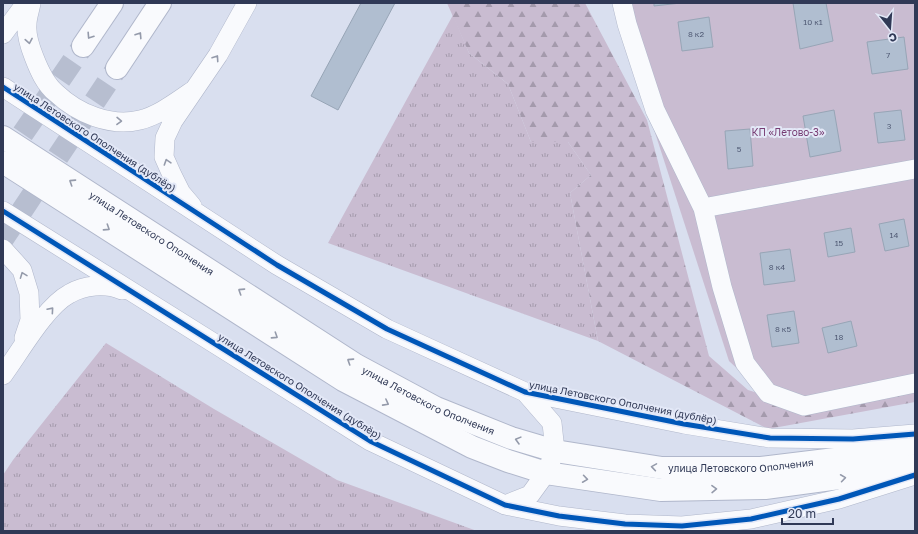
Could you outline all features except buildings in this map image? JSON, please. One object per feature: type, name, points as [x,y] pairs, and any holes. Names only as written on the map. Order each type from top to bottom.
[{"type":"main road","points":[[83,46],[112,3]]},
{"type":"main road","points":[[117,68],[160,3]]},
{"type":"main road","name":"улица Летовского Ополчения","points":[[3,137],[356,365],[436,408],[511,438],[555,451],[662,468],[761,468],[860,456],[915,443]]},
{"type":"main road","name":"улица Летовского Ополчения","points":[[3,162],[343,380],[472,447],[508,461],[546,473],[661,490],[765,488],[862,475],[915,465]]},
{"type":"street","points":[[3,34],[26,3]]},
{"type":"street","points":[[31,3],[27,25],[30,48],[40,73],[55,93],[74,106],[96,118],[118,122],[141,120],[164,110],[194,90]]},
{"type":"street","points":[[202,218],[181,193],[172,175],[164,157],[165,138],[173,121],[218,55],[247,3]]},
{"type":"street","points":[[622,3],[627,24],[655,110],[703,208],[722,287],[745,363],[768,393],[804,406],[915,383]]},
{"type":"street","name":"улица Летовского Ополчения (дублёр)","points":[[3,88],[202,218],[277,265],[387,330],[525,392],[684,424],[770,438],[853,439],[915,434]]},
{"type":"street","points":[[703,208],[915,169]]},
{"type":"street","name":"улица Летовского Ополчения (дублёр)","points":[[3,211],[370,441],[505,505],[560,516],[625,524],[682,526],[751,519],[839,499],[915,475]]},
{"type":"street","points":[[3,249],[22,270],[29,293],[30,320],[19,353]]},
{"type":"street","points":[[3,375],[40,322],[57,303],[68,294],[83,288],[101,286],[118,288],[139,296]]},
{"type":"street","points":[[505,505],[530,494],[546,473],[555,451],[552,423],[525,392]]},
{"type":"green space","points":[[447,3],[585,3],[647,120],[709,356],[748,390],[799,406],[915,383],[915,402],[768,429],[598,341],[570,193],[591,175],[568,142],[531,142],[508,84],[469,53]]},
{"type":"green space","name":"КП «Летово-3»","points":[[613,3],[915,3],[915,383],[782,410],[729,361]]},
{"type":"green space","points":[[453,15],[469,53],[508,84],[531,142],[568,142],[591,175],[570,193],[598,341],[328,243]]},
{"type":"green space","points":[[106,343],[214,409],[337,480],[477,531],[3,531],[3,475],[13,460]]},
{"type":"tunnel","points":[[4,161],[83,46]]},
{"type":"tunnel","points":[[3,239],[117,68]]},
{"type":"cycle path","points":[[3,87],[277,265],[387,329],[525,392],[684,424],[770,438],[853,439],[915,434]]},
{"type":"cycle path","points":[[3,211],[370,441],[505,505],[559,516],[625,524],[682,526],[751,519],[839,499],[915,475]]}]
